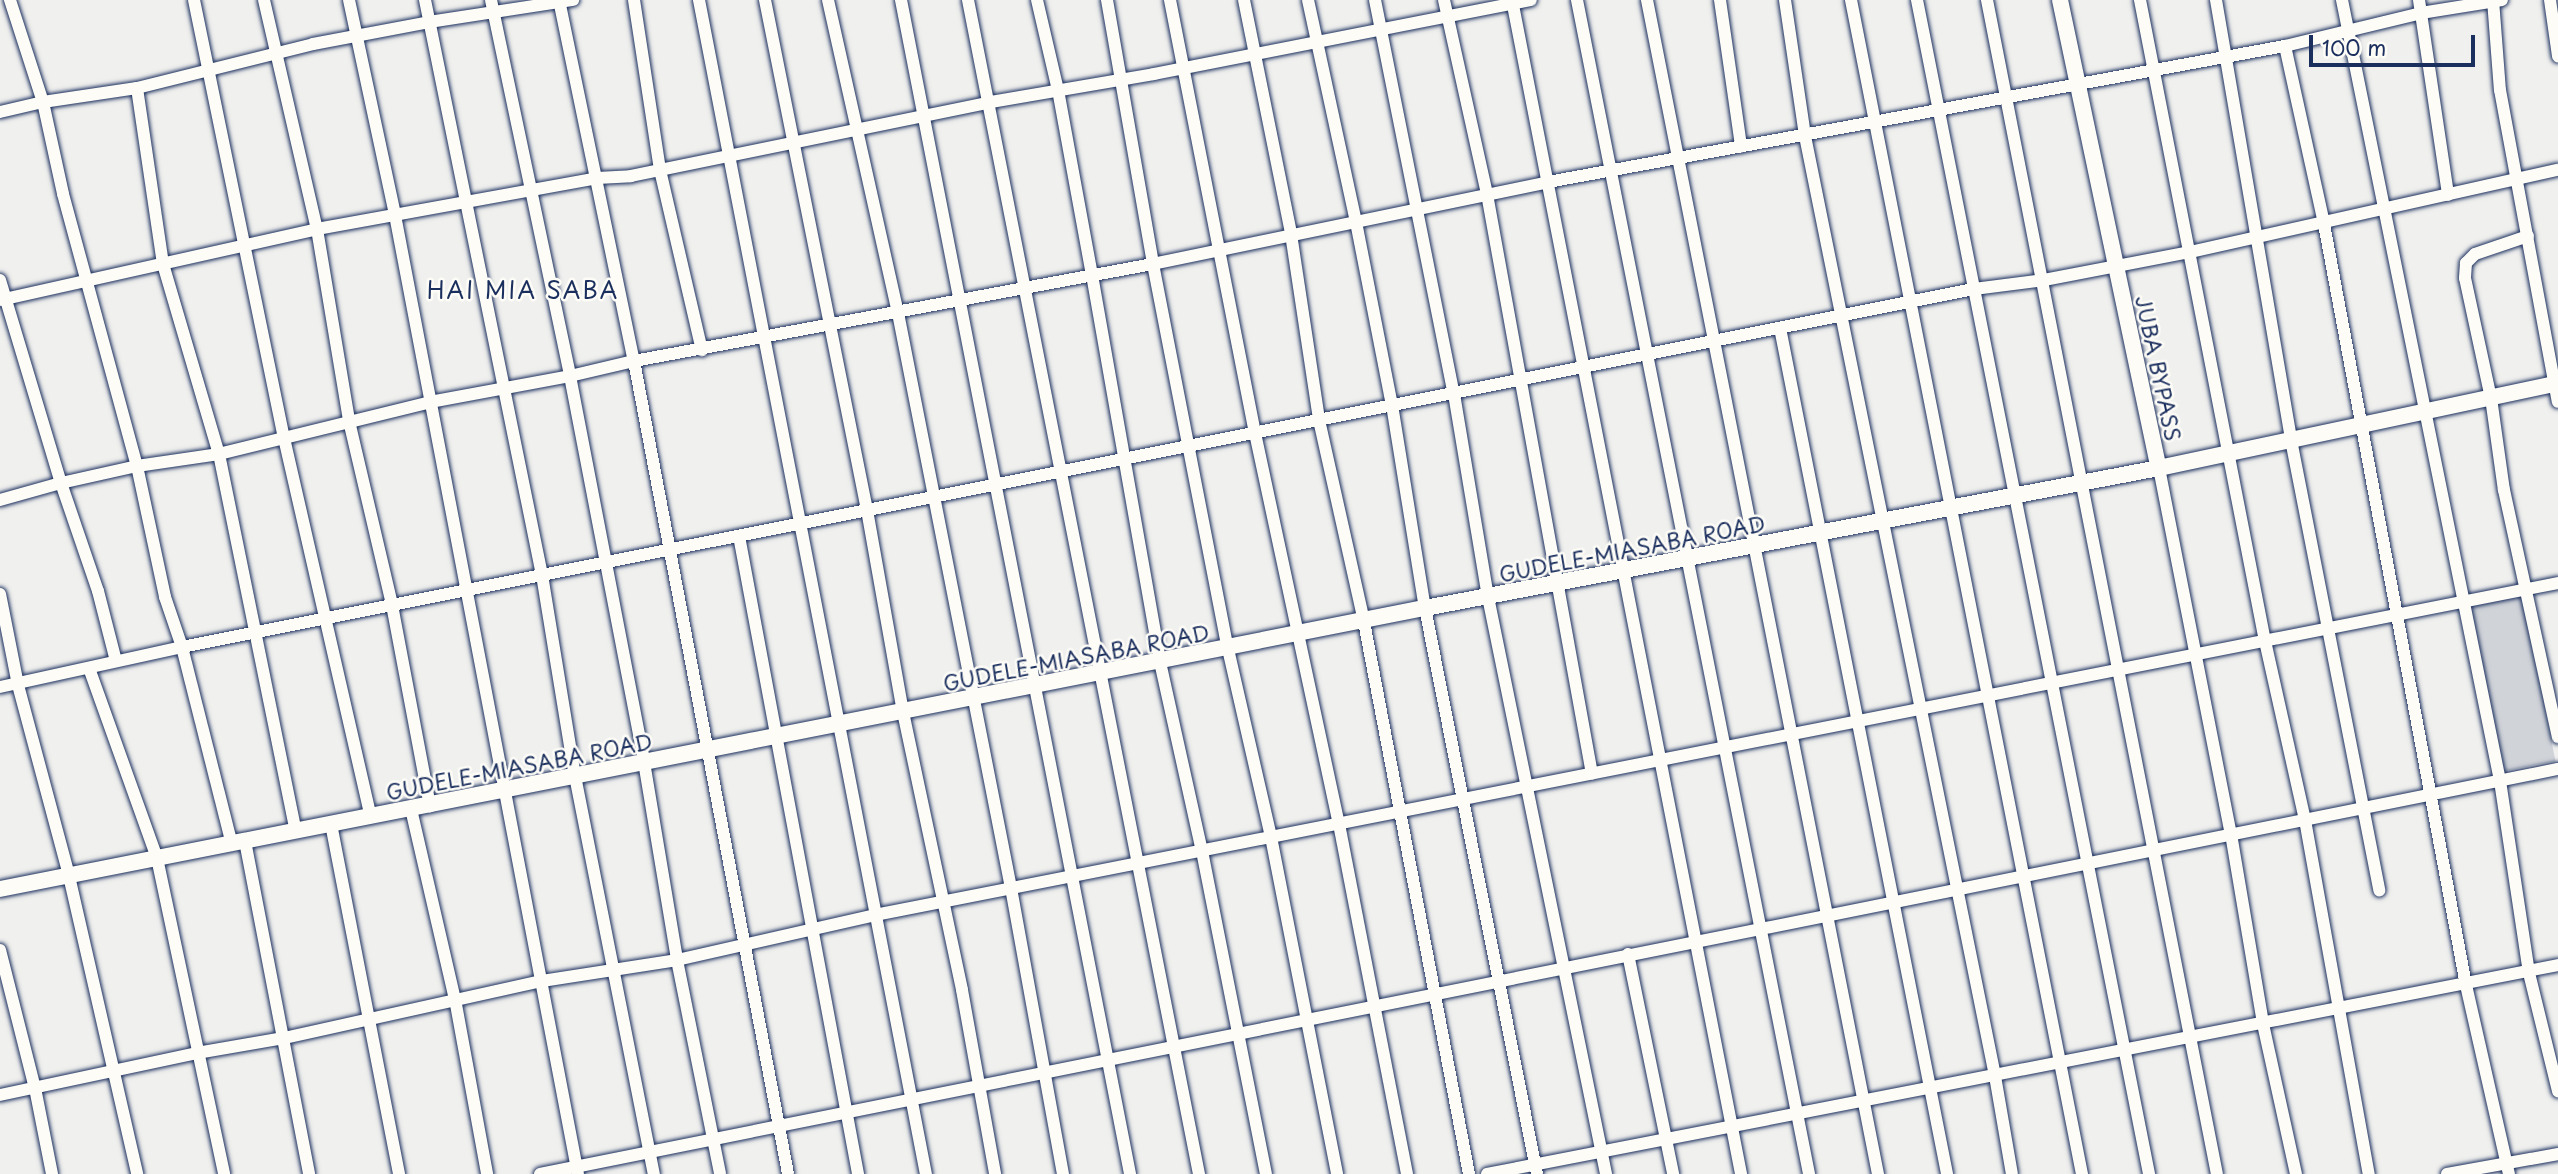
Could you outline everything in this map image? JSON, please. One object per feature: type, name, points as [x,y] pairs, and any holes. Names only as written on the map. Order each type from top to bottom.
[{"type":"main road","name":"JUBA BYPASS","points":[[2060,0],[2160,468],[2556,384]]},
{"type":"main road","name":"GUDELE-MIASABA ROAD","points":[[0,889],[1299,635],[1425,608],[2160,468]]},
{"type":"street","points":[[10,0],[43,102],[63,194],[137,466],[165,597],[238,842],[284,1038],[309,1174]]},
{"type":"street","points":[[194,0],[284,438],[371,817]]},
{"type":"street","points":[[264,0],[274,54],[317,229],[349,421],[392,605],[430,806]]},
{"type":"street","points":[[349,0],[395,215],[503,790],[578,1170]]},
{"type":"street","points":[[425,0],[542,575],[575,776],[654,1174]]},
{"type":"street","points":[[0,112],[43,102],[137,88],[274,54],[429,22],[492,5],[573,0]]},
{"type":"street","points":[[634,0],[660,170],[702,350]]},
{"type":"street","points":[[699,0],[926,1174]]},
{"type":"street","points":[[765,0],[995,1174]]},
{"type":"street","points":[[828,0],[898,313],[971,699],[1011,888],[1063,1174]]},
{"type":"street","points":[[901,0],[1130,1174]]},
{"type":"street","points":[[968,0],[991,102],[1136,863],[1199,1174]]},
{"type":"street","points":[[1037,0],[1058,90],[1160,662],[1202,851],[1266,1174]]},
{"type":"street","points":[[1107,0],[1123,78],[1153,264],[1228,649],[1271,837],[1337,1174]]},
{"type":"street","points":[[1170,0],[1255,433],[1339,824],[1407,1174]]},
{"type":"street","points":[[1244,0],[1291,234],[1319,420],[1364,622],[1469,1174]]},
{"type":"street","points":[[1308,0],[1392,405],[1425,608],[1501,980],[1536,1169]]},
{"type":"street","points":[[1375,0],[1419,209],[1488,597],[1606,1174]]},
{"type":"street","points":[[1444,0],[1487,194],[1592,774]]},
{"type":"street","points":[[2,300],[317,229],[466,204],[597,178],[660,170],[857,128],[1531,0]]},
{"type":"street","points":[[1577,0],[1650,354],[1809,1174]]},
{"type":"street","points":[[1647,0],[1676,160],[1715,343],[1878,1174]]},
{"type":"street","points":[[1720,0],[1741,146]]},
{"type":"street","points":[[1784,0],[1805,136],[1995,1076],[2012,1174]]},
{"type":"street","points":[[1852,0],[2082,1174]]},
{"type":"street","points":[[1917,0],[2149,1174]]},
{"type":"street","points":[[1987,0],[2044,280],[2217,1174]]},
{"type":"street","points":[[2140,0],[2231,453],[2265,641],[2305,820],[2369,1174]]},
{"type":"street","points":[[2216,0],[2291,440],[2379,890]]},
{"type":"street","points":[[2342,0],[2500,781],[2529,973],[2558,1091]]},
{"type":"street","points":[[0,500],[137,466],[219,454],[430,402],[634,361],[1220,251],[1548,182],[1876,124],[2225,55],[2285,46],[2350,29],[2420,6],[2496,0],[2500,90],[2558,402]]},
{"type":"street","points":[[2550,0],[2558,56]]},
{"type":"street","points":[[559,2],[634,361],[747,946],[788,1174]]},
{"type":"street","points":[[1513,2],[1741,1174]]},
{"type":"street","points":[[492,5],[570,376],[644,762],[677,960],[720,1174]]},
{"type":"street","points":[[2420,6],[2448,195]]},
{"type":"street","points":[[2285,46],[2324,224],[2466,985],[2508,1169]]},
{"type":"street","points":[[137,88],[163,264],[219,454],[296,831]]},
{"type":"street","points":[[0,687],[324,618],[1715,343],[1974,289],[2116,267],[2324,224],[2558,170]]},
{"type":"street","points":[[2528,236],[2475,254],[2466,263],[2465,278],[2491,398],[2504,491],[2558,737]]},
{"type":"street","points":[[0,279],[2,300],[98,591],[116,661]]},
{"type":"street","points":[[1780,328],[1947,1174]]},
{"type":"street","points":[[2160,468],[2231,834],[2263,1024],[2296,1174]]},
{"type":"street","points":[[739,536],[774,737],[814,927],[827,1017],[858,1174]]},
{"type":"street","points":[[0,1095],[197,1053],[284,1038],[541,981],[677,960],[747,946],[814,927],[2558,583]]},
{"type":"street","points":[[0,594],[18,685],[69,876],[138,1174]]},
{"type":"street","points":[[89,668],[157,858],[224,1174]]},
{"type":"street","points":[[540,1174],[578,1170],[650,1152],[979,1085],[2087,861],[2155,850],[2558,769]]},
{"type":"street","points":[[411,809],[455,999],[487,1174]]},
{"type":"street","points":[[331,824],[399,1174]]},
{"type":"street","points":[[0,950],[52,1174]]},
{"type":"street","points":[[1628,954],[1673,1174]]},
{"type":"street","points":[[1487,1174],[1536,1169],[1665,1139],[2529,973],[2558,965]]},
{"type":"street","points":[[2447,1174],[2508,1169],[2558,1154]]},
{"type":"shaded area","points":[[2523,594],[2555,761],[2502,771],[2470,604]]},
{"type":"district","name":"HAI MIA SABA","points":[[523,290]]}]
